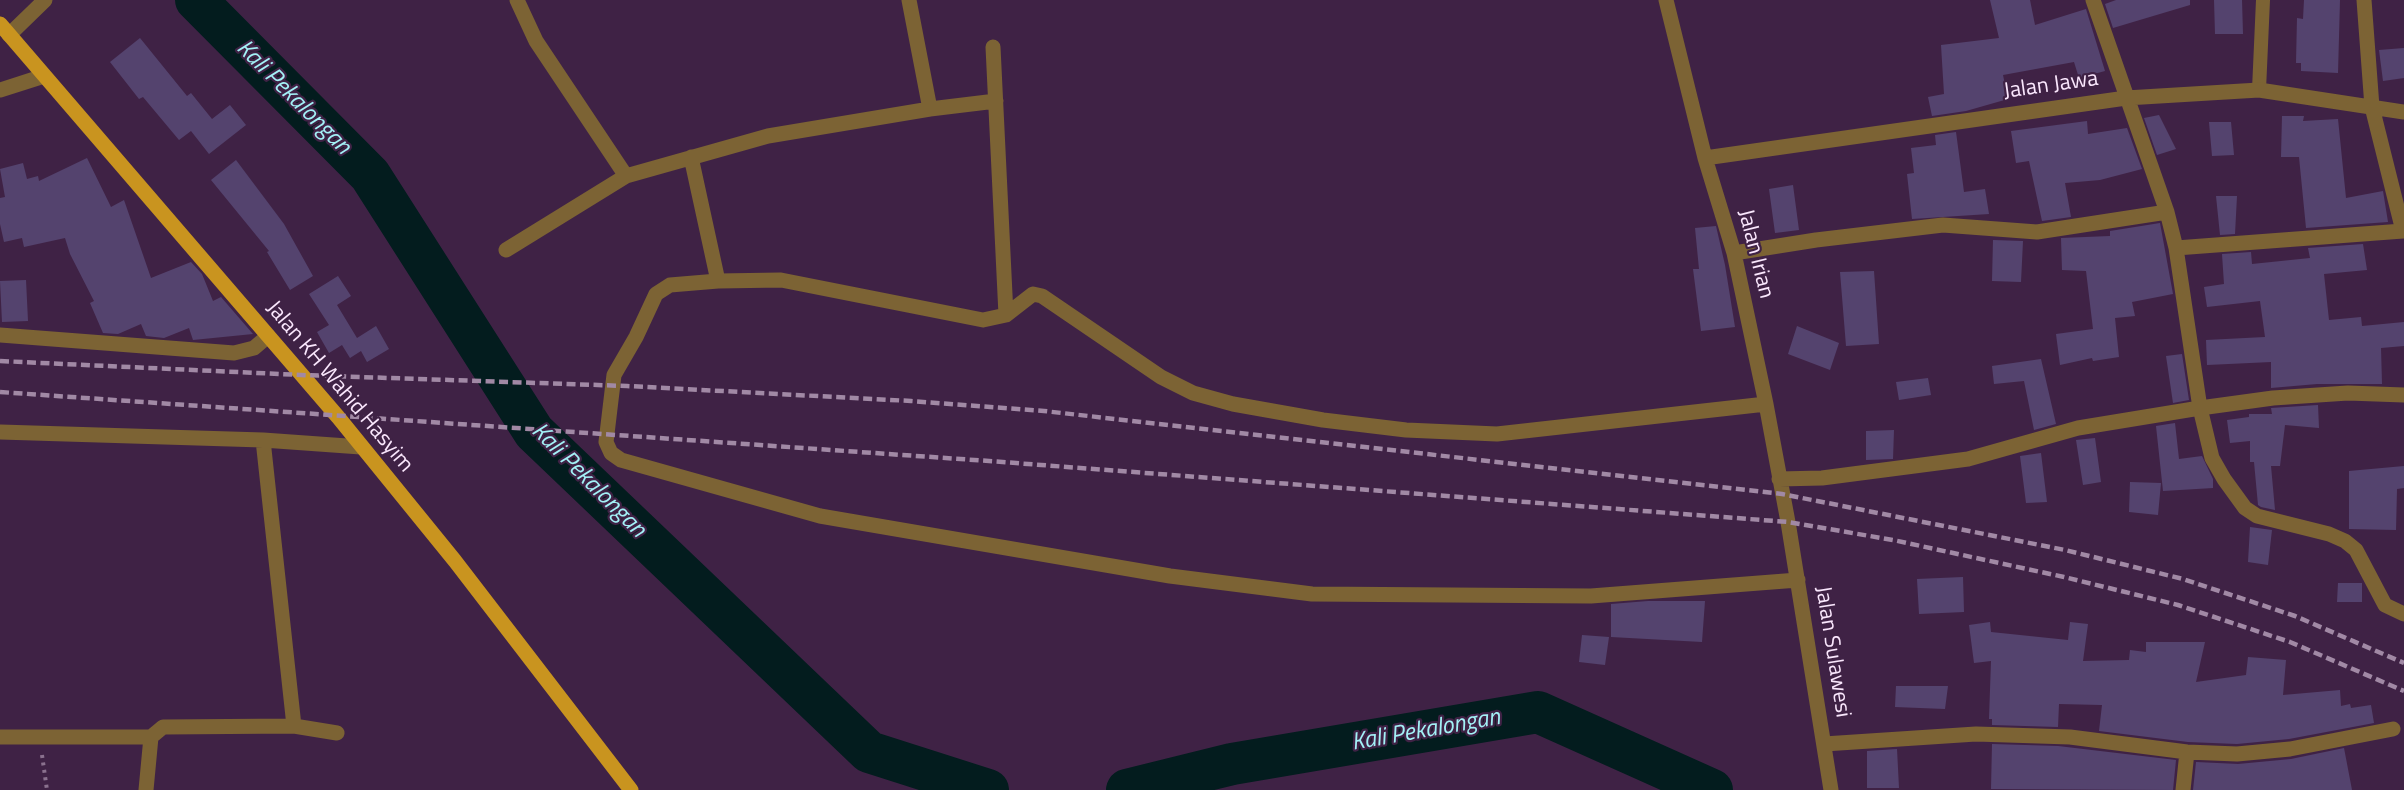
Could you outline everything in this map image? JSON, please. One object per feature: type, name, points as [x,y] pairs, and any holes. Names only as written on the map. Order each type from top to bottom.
[{"type":"main road","name":"Jalan KH Wahid Hasyim","points":[[5,30],[268,336],[455,561],[631,790]]},
{"type":"street","points":[[5,30],[45,0]]},
{"type":"street","points":[[517,0],[536,41],[626,176]]},
{"type":"street","points":[[909,0],[930,109]]},
{"type":"street","name":"Jalan Irian","points":[[1666,0],[1705,158],[1734,253],[1788,522]]},
{"type":"street","points":[[2093,0],[2167,212],[2176,248],[2200,408],[2212,458],[2246,508],[2257,516],[2329,534],[2345,541],[2356,550],[2385,605],[2404,614]]},
{"type":"street","points":[[2176,248],[2403,233],[2372,108],[2364,0]]},
{"type":"street","points":[[993,47],[1006,315]]},
{"type":"street","points":[[0,90],[44,76]]},
{"type":"street","name":"Jalan Jawa","points":[[1705,158],[2126,98],[2259,90],[2404,112]]},
{"type":"street","points":[[506,250],[626,176],[768,136],[930,109],[996,101]]},
{"type":"street","points":[[691,157],[718,281]]},
{"type":"street","points":[[1734,253],[1816,240],[1943,225],[2037,232],[2167,212]]},
{"type":"street","points":[[1766,404],[1497,434],[1406,430],[1312,418],[1233,404],[1192,393],[1161,377],[1042,296],[1033,294],[1006,315],[982,320],[781,280],[718,281],[670,285],[656,294],[636,337],[614,375],[606,442],[611,453],[621,460],[820,516],[1170,576],[1312,594],[1591,596],[1798,580]]},
{"type":"street","points":[[0,335],[234,353],[254,348],[268,336]]},
{"type":"street","points":[[1779,478],[1822,478],[1968,459],[2078,428],[2273,398],[2348,393],[2404,395]]},
{"type":"street","points":[[0,432],[263,440],[361,447]]},
{"type":"street","points":[[263,440],[294,726]]},
{"type":"street","name":"Jalan Sulawesi","points":[[1788,522],[1831,790]]},
{"type":"street","points":[[146,790],[151,737],[158,730],[168,726],[294,726],[337,733]]},
{"type":"street","points":[[1824,744],[1976,734],[2070,737],[2187,752],[2237,754],[2290,749],[2393,729]]},
{"type":"street","points":[[0,737],[151,737]]},
{"type":"street","points":[[2183,790],[2187,752]]},
{"type":"lane","points":[[2259,90],[2263,0]]},
{"type":"path","points":[[39,736],[47,790]]},
{"type":"building","points":[[1990,0],[2030,0],[2035,25],[2086,9],[2105,71],[2079,78],[2074,62],[2003,75],[2008,99],[1966,111],[1932,116],[1928,97],[1944,94],[1941,45],[1999,38]]},
{"type":"building","points":[[2116,0],[2190,0],[2190,5],[2113,28],[2105,4]]},
{"type":"building","points":[[2214,0],[2242,0],[2243,34],[2215,34]]},
{"type":"building","points":[[2304,0],[2340,0],[2338,73],[2301,71],[2301,63],[2296,63],[2297,18],[2303,19]]},
{"type":"building","points":[[140,38],[187,96],[191,93],[212,119],[230,105],[246,125],[209,154],[191,131],[179,140],[143,97],[139,99],[110,62]]},
{"type":"building","points":[[2404,48],[2404,78],[2383,81],[2379,50]]},
{"type":"building","points":[[2159,115],[2176,149],[2157,155],[2144,118]]},
{"type":"building","points":[[2282,116],[2304,116],[2303,121],[2338,119],[2346,198],[2383,191],[2388,222],[2306,228],[2299,157],[2281,157]]},
{"type":"building","points":[[2087,121],[2088,134],[2127,128],[2142,169],[2100,180],[2065,183],[2071,217],[2042,221],[2029,161],[2016,163],[2011,131]]},
{"type":"building","points":[[2209,122],[2231,122],[2234,155],[2212,156]]},
{"type":"building","points":[[1956,132],[1964,192],[1985,189],[1989,214],[1912,219],[1907,174],[1914,173],[1911,148],[1936,145],[1935,135]]},
{"type":"building","points":[[87,158],[111,207],[124,200],[151,278],[191,262],[202,274],[213,301],[221,297],[253,334],[193,340],[189,328],[164,338],[146,336],[141,324],[118,334],[103,333],[90,303],[94,301],[70,254],[65,238],[24,247],[22,238],[4,242],[0,224],[0,198],[5,197],[0,169],[23,163],[27,179],[38,176],[39,181]]},
{"type":"building","points":[[236,160],[284,224],[313,276],[290,290],[267,252],[269,251],[211,180]]},
{"type":"building","points":[[1793,185],[1799,230],[1775,233],[1769,189]]},
{"type":"building","points":[[2216,196],[2237,196],[2235,234],[2220,235]]},
{"type":"building","points":[[2160,223],[2173,294],[2132,302],[2135,316],[2115,318],[2119,357],[2093,361],[2092,358],[2060,365],[2056,334],[2093,329],[2086,271],[2062,270],[2061,238],[2110,236],[2110,231]]},
{"type":"building","points":[[1716,226],[1735,327],[1701,331],[1693,269],[1699,269],[1695,228]]},
{"type":"building","points":[[1993,240],[2023,241],[2021,282],[1992,281]]},
{"type":"building","points":[[2363,244],[2367,270],[2324,274],[2329,320],[2361,317],[2362,326],[2404,322],[2404,346],[2381,348],[2382,384],[2317,384],[2271,388],[2271,362],[2207,365],[2206,340],[2265,337],[2260,301],[2207,307],[2204,287],[2224,284],[2222,254],[2251,252],[2252,264],[2310,258],[2308,248]]},
{"type":"building","points":[[1874,271],[1879,344],[1846,346],[1840,272]]},
{"type":"building","points":[[338,276],[351,296],[337,305],[357,338],[376,326],[389,349],[367,362],[361,351],[350,358],[342,345],[329,353],[317,332],[329,325],[309,294]]},
{"type":"building","points":[[26,280],[28,321],[2,322],[0,281]]},
{"type":"building","points":[[1797,326],[1839,343],[1830,370],[1788,354]]},
{"type":"building","points":[[2182,354],[2189,400],[2173,403],[2166,356]]},
{"type":"building","points":[[2041,359],[2056,424],[2034,430],[2024,381],[1994,384],[1992,366]]},
{"type":"building","points":[[1928,378],[1931,395],[1899,400],[1896,382]]},
{"type":"building","points":[[2318,405],[2319,428],[2285,425],[2280,466],[2271,466],[2275,510],[2261,507],[2258,505],[2254,462],[2250,462],[2250,441],[2230,443],[2227,420],[2249,417],[2249,414],[2272,414],[2271,408]]},
{"type":"building","points":[[2175,423],[2179,459],[2202,456],[2213,479],[2213,488],[2163,491],[2156,426]]},
{"type":"building","points":[[1894,430],[1893,459],[1866,460],[1866,431]]},
{"type":"building","points":[[2095,438],[2101,482],[2083,485],[2076,440]]},
{"type":"building","points":[[2041,453],[2047,502],[2026,503],[2020,456]]},
{"type":"building","points":[[2404,466],[2404,488],[2397,489],[2396,530],[2349,529],[2349,471]]},
{"type":"building","points":[[2130,482],[2161,483],[2158,515],[2129,512]]},
{"type":"building","points":[[2250,527],[2272,530],[2268,565],[2248,562]]},
{"type":"building","points":[[1963,577],[1964,612],[1919,614],[1917,579]]},
{"type":"building","points":[[2338,583],[2362,583],[2362,602],[2337,602]]},
{"type":"building","points":[[1648,601],[1705,601],[1702,642],[1611,637],[1611,604]]},
{"type":"building","points":[[1990,622],[1991,632],[2068,640],[2070,622],[2088,624],[2083,661],[2129,660],[2130,650],[2146,652],[2146,642],[2205,642],[2196,682],[2246,675],[2248,657],[2286,660],[2283,695],[2340,690],[2341,706],[2350,704],[2351,708],[2371,705],[2374,723],[2289,739],[2237,744],[2188,742],[2099,731],[2102,705],[2059,704],[2058,727],[1992,725],[1992,719],[1989,719],[1991,661],[1974,663],[1969,625]]},
{"type":"building","points":[[1582,635],[1609,637],[1605,665],[1579,662]]},
{"type":"building","points":[[1896,686],[1948,686],[1945,709],[1895,707]]},
{"type":"building","points":[[1992,744],[2058,746],[2176,760],[2173,790],[1991,789]]},
{"type":"building","points":[[2344,748],[2352,790],[2193,790],[2196,762],[2238,764],[2291,759]]},
{"type":"building","points":[[1897,749],[1899,788],[1867,788],[1867,751]]},
{"type":"waterway","name":"Kali Pekalongan","points":[[196,0],[370,175],[534,432],[869,752],[988,790]]},
{"type":"waterway","name":"Kali Pekalongan","points":[[1127,790],[1232,764],[1538,712],[1712,790]]},
{"type":"railway","points":[[0,361],[301,375],[627,386],[911,401],[1044,411],[1782,494],[2065,550],[2183,579],[2295,616],[2404,663]]},
{"type":"railway","points":[[0,392],[989,461],[1788,522],[1893,540],[2064,577],[2178,605],[2290,642],[2404,691]]}]
